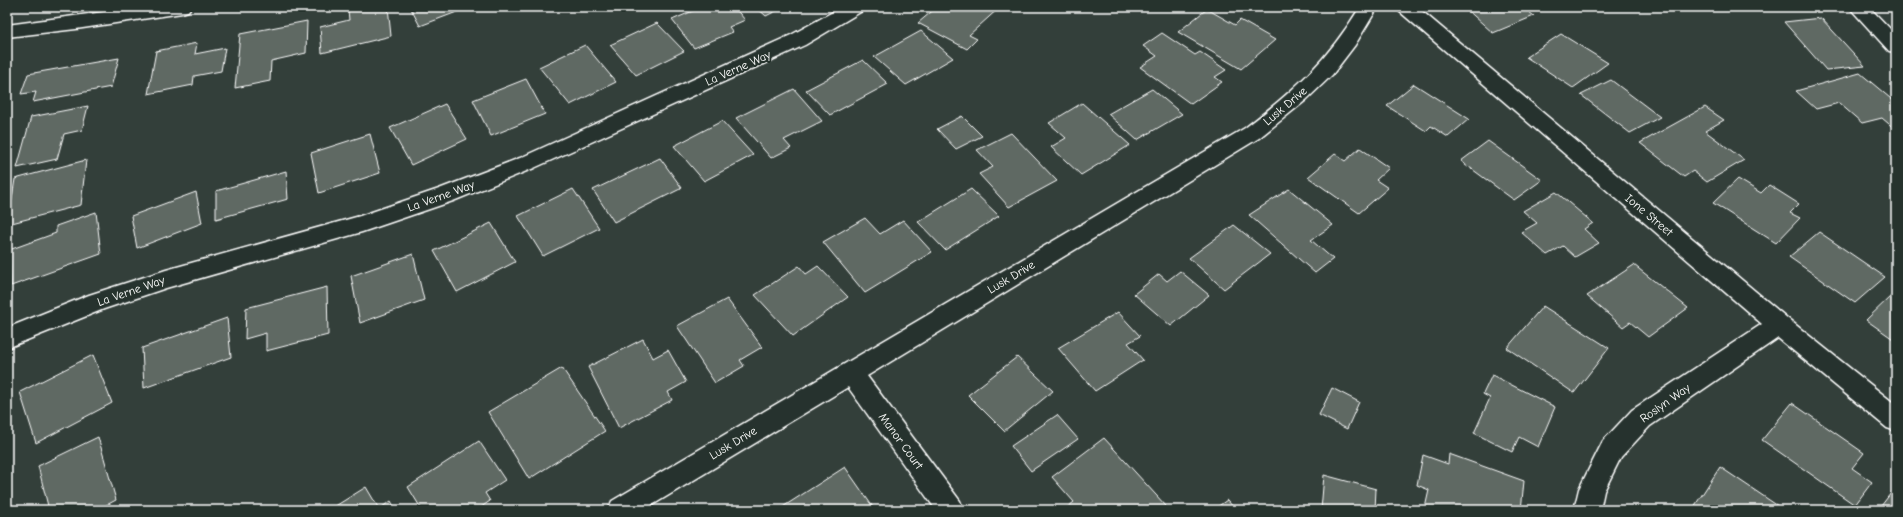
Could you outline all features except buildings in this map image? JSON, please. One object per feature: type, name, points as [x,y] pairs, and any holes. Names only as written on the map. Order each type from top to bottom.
[{"type":"street","points":[[7,31],[84,22],[182,7]]},
{"type":"street","name":"La Verne Way","points":[[7,338],[97,302],[166,279],[362,224],[446,195],[527,163],[798,40],[856,7]]},
{"type":"street","name":"Lusk Drive","points":[[621,510],[1252,133],[1293,102],[1326,69],[1352,36],[1369,7]]},
{"type":"street","name":"Ione Street","points":[[1405,7],[1779,326],[1896,420]]},
{"type":"street","points":[[1858,7],[1896,46]]},
{"type":"street","name":"Roslyn Way","points":[[1587,510],[1592,489],[1612,449],[1641,418],[1779,326]]},
{"type":"street","name":"Manor Court","points":[[851,373],[951,510]]}]
